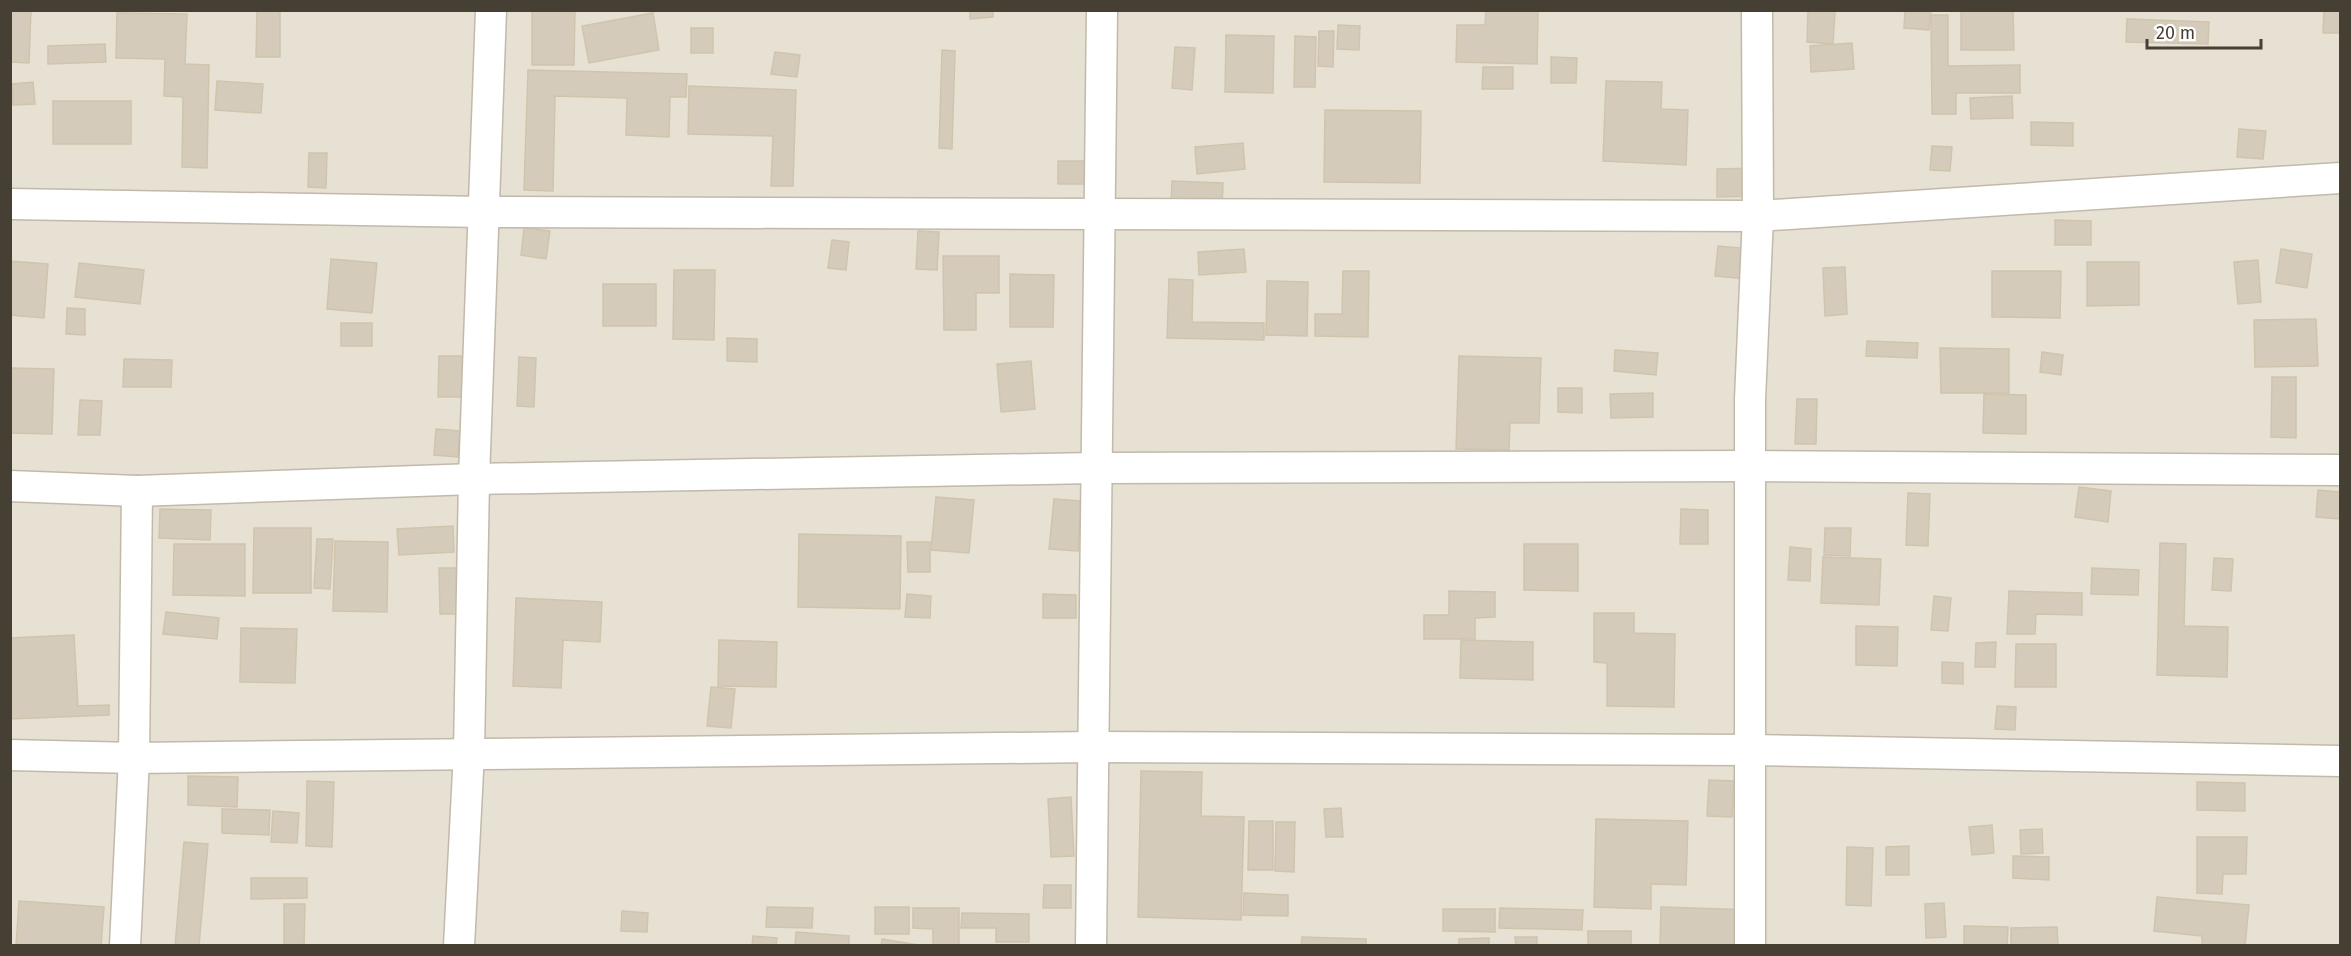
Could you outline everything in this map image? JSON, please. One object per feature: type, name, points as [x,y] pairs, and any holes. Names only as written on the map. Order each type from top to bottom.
[{"type":"street","points":[[459,945],[469,752],[474,479],[491,10]]},
{"type":"street","points":[[1091,945],[1094,468],[1101,215],[1102,10]]},
{"type":"street","points":[[1750,945],[1750,466],[1758,216],[1757,10]]},
{"type":"street","points":[[10,204],[483,212],[1758,216],[2340,178]]},
{"type":"street","points":[[10,486],[136,491],[474,479],[1094,468],[1750,466],[2340,470]]},
{"type":"street","points":[[125,945],[134,758],[136,491]]},
{"type":"street","points":[[10,755],[134,758],[469,752],[1092,747],[1749,750],[2340,761]]},
{"type":"shaded area","points":[[11,11],[2340,11],[2340,945],[11,945]]},
{"type":"building","points":[[10,10],[31,10],[29,63],[10,62]]},
{"type":"building","points":[[257,10],[280,10],[280,57],[256,57]]},
{"type":"building","points":[[532,10],[575,10],[574,65],[532,65]]},
{"type":"building","points":[[970,10],[993,10],[993,17],[970,19]]},
{"type":"building","points":[[1486,10],[1538,11],[1537,64],[1456,62],[1457,25],[1485,25]]},
{"type":"building","points":[[1808,10],[1835,11],[1833,44],[1807,42]]},
{"type":"building","points":[[1905,10],[1931,10],[1929,30],[1904,28]]},
{"type":"building","points":[[1961,10],[2013,10],[2014,50],[1961,50]]},
{"type":"building","points":[[2324,10],[2340,10],[2340,33],[2323,33]]},
{"type":"building","points":[[117,13],[187,14],[185,64],[209,65],[207,168],[182,167],[183,97],[164,96],[165,59],[116,58]]},
{"type":"building","points":[[653,13],[659,50],[589,63],[582,26]]},
{"type":"building","points":[[1931,15],[1948,15],[1948,66],[2020,65],[2020,93],[1956,93],[1956,114],[1932,114]]},
{"type":"building","points":[[2127,19],[2209,22],[2208,44],[2126,42]]},
{"type":"building","points":[[1338,25],[1360,26],[1359,50],[1337,49]]},
{"type":"building","points":[[691,28],[713,28],[713,53],[691,53]]},
{"type":"building","points":[[1319,31],[1334,31],[1333,67],[1318,66]]},
{"type":"building","points":[[1226,35],[1274,36],[1273,93],[1225,92]]},
{"type":"building","points":[[1295,36],[1316,37],[1315,87],[1294,87]]},
{"type":"building","points":[[1852,43],[1854,69],[1811,72],[1810,46]]},
{"type":"building","points":[[105,44],[106,62],[48,64],[48,46]]},
{"type":"building","points":[[1175,47],[1195,48],[1192,90],[1172,88]]},
{"type":"building","points":[[942,50],[955,51],[952,149],[939,148]]},
{"type":"building","points":[[775,52],[800,55],[797,77],[771,74]]},
{"type":"building","points":[[1551,57],[1577,58],[1576,83],[1551,83]]},
{"type":"building","points":[[1483,67],[1513,67],[1513,89],[1482,89]]},
{"type":"building","points":[[528,70],[687,74],[686,97],[670,97],[669,137],[626,135],[627,98],[555,96],[553,191],[524,190]]},
{"type":"building","points":[[217,81],[263,84],[261,113],[215,110]]},
{"type":"building","points":[[1606,81],[1662,82],[1661,109],[1688,110],[1686,165],[1603,161]]},
{"type":"building","points":[[33,82],[35,104],[13,105],[12,84]]},
{"type":"building","points":[[689,86],[796,90],[793,186],[771,186],[773,136],[688,134]]},
{"type":"building","points":[[2012,96],[2013,118],[1971,119],[1970,98]]},
{"type":"building","points":[[53,101],[131,101],[131,144],[53,144]]},
{"type":"building","points":[[1325,110],[1421,111],[1420,183],[1324,182]]},
{"type":"building","points":[[2031,122],[2073,123],[2073,146],[2031,145]]},
{"type":"building","points":[[2239,129],[2266,131],[2263,159],[2237,157]]},
{"type":"building","points":[[1243,143],[1245,169],[1197,174],[1195,147]]},
{"type":"building","points":[[1932,146],[1952,147],[1950,171],[1930,170]]},
{"type":"building","points":[[309,153],[327,153],[326,188],[308,187]]},
{"type":"building","points":[[1058,161],[1085,161],[1086,184],[1058,184]]},
{"type":"building","points":[[1758,168],[1759,196],[1717,197],[1717,169]]},
{"type":"building","points":[[1172,181],[1223,183],[1222,207],[1171,205]]},
{"type":"building","points":[[2055,220],[2091,221],[2091,245],[2055,245]]},
{"type":"building","points":[[524,228],[550,231],[546,259],[521,255]]},
{"type":"building","points":[[918,231],[939,232],[937,270],[916,269]]},
{"type":"building","points":[[832,240],[849,242],[846,270],[828,268]]},
{"type":"building","points":[[1718,246],[1750,249],[1748,279],[1715,276]]},
{"type":"building","points":[[1244,249],[1246,272],[1199,275],[1198,252]]},
{"type":"building","points":[[2281,249],[2312,254],[2307,288],[2276,283]]},
{"type":"building","points":[[943,256],[999,256],[999,293],[976,293],[976,330],[944,330]]},
{"type":"building","points":[[331,259],[377,263],[372,313],[327,309]]},
{"type":"building","points":[[2258,260],[2261,302],[2238,304],[2234,262]]},
{"type":"building","points":[[10,261],[48,264],[44,318],[10,315]]},
{"type":"building","points":[[2087,262],[2139,262],[2139,305],[2087,306]]},
{"type":"building","points":[[79,263],[144,270],[140,304],[75,297]]},
{"type":"building","points":[[1845,267],[1847,314],[1825,316],[1823,268]]},
{"type":"building","points":[[674,270],[715,270],[714,340],[673,339]]},
{"type":"building","points":[[1343,271],[1369,271],[1368,337],[1315,336],[1315,314],[1342,314]]},
{"type":"building","points":[[1992,271],[2061,271],[2060,318],[1992,317]]},
{"type":"building","points":[[1010,274],[1054,275],[1053,327],[1010,327]]},
{"type":"building","points":[[1169,279],[1193,280],[1192,322],[1264,323],[1264,340],[1167,338]]},
{"type":"building","points":[[1267,281],[1308,282],[1307,336],[1266,335]]},
{"type":"building","points":[[603,284],[656,284],[656,326],[603,326]]},
{"type":"building","points":[[67,308],[85,309],[85,335],[66,334]]},
{"type":"building","points":[[2316,319],[2318,366],[2255,367],[2254,320]]},
{"type":"building","points":[[341,323],[372,323],[372,346],[341,346]]},
{"type":"building","points":[[727,338],[757,339],[757,362],[727,361]]},
{"type":"building","points":[[1867,341],[1918,343],[1917,358],[1866,356]]},
{"type":"building","points":[[1940,348],[2009,349],[2009,393],[1941,393]]},
{"type":"building","points":[[1615,350],[1658,353],[1656,375],[1614,371]]},
{"type":"building","points":[[2042,352],[2063,355],[2061,375],[2040,372]]},
{"type":"building","points":[[439,356],[463,356],[463,397],[438,397]]},
{"type":"building","points":[[1459,356],[1541,358],[1539,423],[1510,423],[1509,450],[1456,449]]},
{"type":"building","points":[[519,357],[536,358],[534,407],[517,406]]},
{"type":"building","points":[[124,359],[172,360],[171,387],[123,387]]},
{"type":"building","points":[[1031,361],[1035,409],[1001,412],[997,364]]},
{"type":"building","points":[[10,368],[54,369],[52,434],[10,433]]},
{"type":"building","points":[[2272,377],[2296,377],[2296,438],[2271,437]]},
{"type":"building","points":[[1558,388],[1582,388],[1582,413],[1558,412]]},
{"type":"building","points":[[1653,393],[1653,417],[1611,418],[1610,394]]},
{"type":"building","points":[[1984,394],[2026,395],[2026,434],[1983,433]]},
{"type":"building","points":[[1797,399],[1817,399],[1816,444],[1795,444]]},
{"type":"building","points":[[80,400],[102,401],[100,435],[78,435]]},
{"type":"building","points":[[436,429],[460,431],[458,457],[434,455]]},
{"type":"building","points":[[2079,487],[2111,491],[2108,522],[2075,517]]},
{"type":"building","points":[[2318,490],[2340,492],[2340,519],[2316,517]]},
{"type":"building","points":[[1908,493],[1930,494],[1928,546],[1906,545]]},
{"type":"building","points":[[936,497],[974,500],[969,553],[931,550]]},
{"type":"building","points":[[1054,499],[1081,501],[1078,551],[1049,549]]},
{"type":"building","points":[[160,509],[211,510],[210,540],[159,538]]},
{"type":"building","points":[[1681,509],[1708,510],[1708,544],[1680,544]]},
{"type":"building","points":[[453,526],[454,552],[399,555],[397,529]]},
{"type":"building","points":[[254,528],[311,528],[311,593],[253,593]]},
{"type":"building","points":[[1825,528],[1851,528],[1850,556],[1824,555]]},
{"type":"building","points":[[799,534],[901,536],[900,609],[798,607]]},
{"type":"building","points":[[317,539],[333,539],[330,589],[314,588]]},
{"type":"building","points":[[335,541],[388,542],[387,612],[333,611]]},
{"type":"building","points":[[907,542],[930,542],[930,572],[908,572]]},
{"type":"building","points":[[2160,543],[2186,544],[2184,626],[2228,627],[2227,677],[2157,675]]},
{"type":"building","points":[[174,544],[245,544],[245,596],[173,595]]},
{"type":"building","points":[[1524,544],[1578,544],[1578,591],[1524,590]]},
{"type":"building","points":[[1790,547],[1811,549],[1810,581],[1788,580]]},
{"type":"building","points":[[1823,557],[1881,559],[1879,605],[1821,603]]},
{"type":"building","points":[[2214,558],[2233,559],[2231,591],[2212,590]]},
{"type":"building","points":[[439,568],[465,568],[465,614],[440,614]]},
{"type":"building","points":[[2092,568],[2139,570],[2138,595],[2091,594]]},
{"type":"building","points":[[1449,591],[1495,592],[1495,617],[1475,618],[1475,639],[1424,639],[1424,615],[1449,615]]},
{"type":"building","points":[[2009,591],[2082,593],[2082,615],[2036,614],[2035,634],[2007,634]]},
{"type":"building","points":[[907,594],[931,596],[930,618],[905,617]]},
{"type":"building","points":[[1043,594],[1076,595],[1076,618],[1043,618]]},
{"type":"building","points":[[1934,596],[1951,598],[1948,631],[1931,630]]},
{"type":"building","points":[[516,598],[602,602],[600,642],[563,640],[561,688],[513,686]]},
{"type":"building","points":[[166,612],[219,618],[217,639],[163,634]]},
{"type":"building","points":[[1594,613],[1634,613],[1634,633],[1675,634],[1674,707],[1607,706],[1607,663],[1594,662]]},
{"type":"building","points":[[1856,626],[1898,627],[1897,666],[1856,665]]},
{"type":"building","points":[[241,628],[297,629],[295,683],[240,682]]},
{"type":"building","points":[[74,635],[78,706],[109,705],[109,715],[10,719],[10,638]]},
{"type":"building","points":[[719,640],[777,642],[776,687],[718,686]]},
{"type":"building","points":[[1461,640],[1533,642],[1533,680],[1460,678]]},
{"type":"building","points":[[1996,642],[1995,667],[1975,667],[1976,643]]},
{"type":"building","points":[[2016,644],[2056,644],[2056,687],[2015,687]]},
{"type":"building","points":[[1942,662],[1963,663],[1963,684],[1942,683]]},
{"type":"building","points":[[711,687],[735,689],[731,728],[707,726]]},
{"type":"building","points":[[1997,706],[2016,707],[2015,730],[1995,729]]},
{"type":"building","points":[[1141,771],[1202,772],[1201,816],[1244,817],[1241,920],[1138,917]]},
{"type":"building","points":[[188,776],[238,777],[237,807],[188,805]]},
{"type":"building","points":[[1709,780],[1734,781],[1732,817],[1707,816]]},
{"type":"building","points":[[307,781],[334,782],[332,847],[306,846]]},
{"type":"building","points":[[2197,782],[2245,783],[2245,811],[2197,810]]},
{"type":"building","points":[[1071,797],[1074,856],[1051,857],[1048,799]]},
{"type":"building","points":[[1341,808],[1343,837],[1326,837],[1324,809]]},
{"type":"building","points":[[222,809],[270,810],[269,835],[222,833]]},
{"type":"building","points":[[273,811],[299,813],[297,843],[271,842]]},
{"type":"building","points":[[1596,819],[1688,821],[1686,885],[1651,884],[1651,909],[1594,907]]},
{"type":"building","points":[[1249,821],[1273,821],[1273,870],[1248,870]]},
{"type":"building","points":[[1276,822],[1295,822],[1294,872],[1275,871]]},
{"type":"building","points":[[1992,825],[1994,853],[1972,855],[1969,827]]},
{"type":"building","points":[[2042,829],[2043,853],[2021,854],[2020,830]]},
{"type":"building","points":[[2197,837],[2247,837],[2246,874],[2223,874],[2222,894],[2197,893]]},
{"type":"building","points":[[184,842],[208,844],[199,946],[175,946]]},
{"type":"building","points":[[1909,846],[1909,875],[1886,875],[1886,847]]},
{"type":"building","points":[[1847,847],[1873,848],[1871,906],[1846,905]]},
{"type":"building","points":[[2013,856],[2049,857],[2049,880],[2013,878]]},
{"type":"building","points":[[251,878],[307,878],[307,898],[251,899]]},
{"type":"building","points":[[1044,885],[1071,885],[1071,908],[1043,908]]},
{"type":"building","points":[[1244,893],[1288,895],[1288,916],[1243,915]]},
{"type":"building","points":[[2157,897],[2249,905],[2245,946],[2202,946],[2202,936],[2154,931]]},
{"type":"building","points":[[19,901],[104,907],[101,946],[16,946]]},
{"type":"building","points":[[1944,903],[1946,937],[1926,938],[1925,904]]},
{"type":"building","points":[[284,904],[305,904],[304,946],[284,946]]},
{"type":"building","points":[[767,907],[813,908],[812,928],[766,927]]},
{"type":"building","points":[[875,907],[909,907],[909,934],[875,934]]},
{"type":"building","points":[[1661,907],[1753,910],[1752,946],[1660,946]]},
{"type":"building","points":[[913,908],[959,908],[959,946],[933,946],[933,929],[913,928]]},
{"type":"building","points":[[1500,908],[1583,910],[1582,930],[1499,928]]},
{"type":"building","points":[[1443,909],[1495,909],[1495,932],[1443,931]]},
{"type":"building","points":[[622,911],[648,913],[647,932],[621,931]]},
{"type":"building","points":[[962,913],[1029,914],[1029,942],[996,942],[996,928],[961,928]]},
{"type":"building","points":[[1964,926],[2008,927],[2007,946],[1964,946]]},
{"type":"building","points":[[2057,927],[2058,946],[2011,946],[2011,928]]},
{"type":"building","points":[[1588,931],[1631,931],[1631,946],[1588,946]]},
{"type":"building","points":[[796,932],[849,936],[849,946],[795,946]]},
{"type":"building","points":[[753,936],[777,938],[776,946],[752,946]]},
{"type":"building","points":[[1302,937],[1366,939],[1366,946],[1301,946]]},
{"type":"building","points":[[1515,937],[1537,937],[1537,946],[1516,946]]},
{"type":"building","points":[[1489,938],[1489,946],[1459,946],[1459,939]]},
{"type":"building","points":[[882,939],[918,945],[918,946],[881,946]]}]
